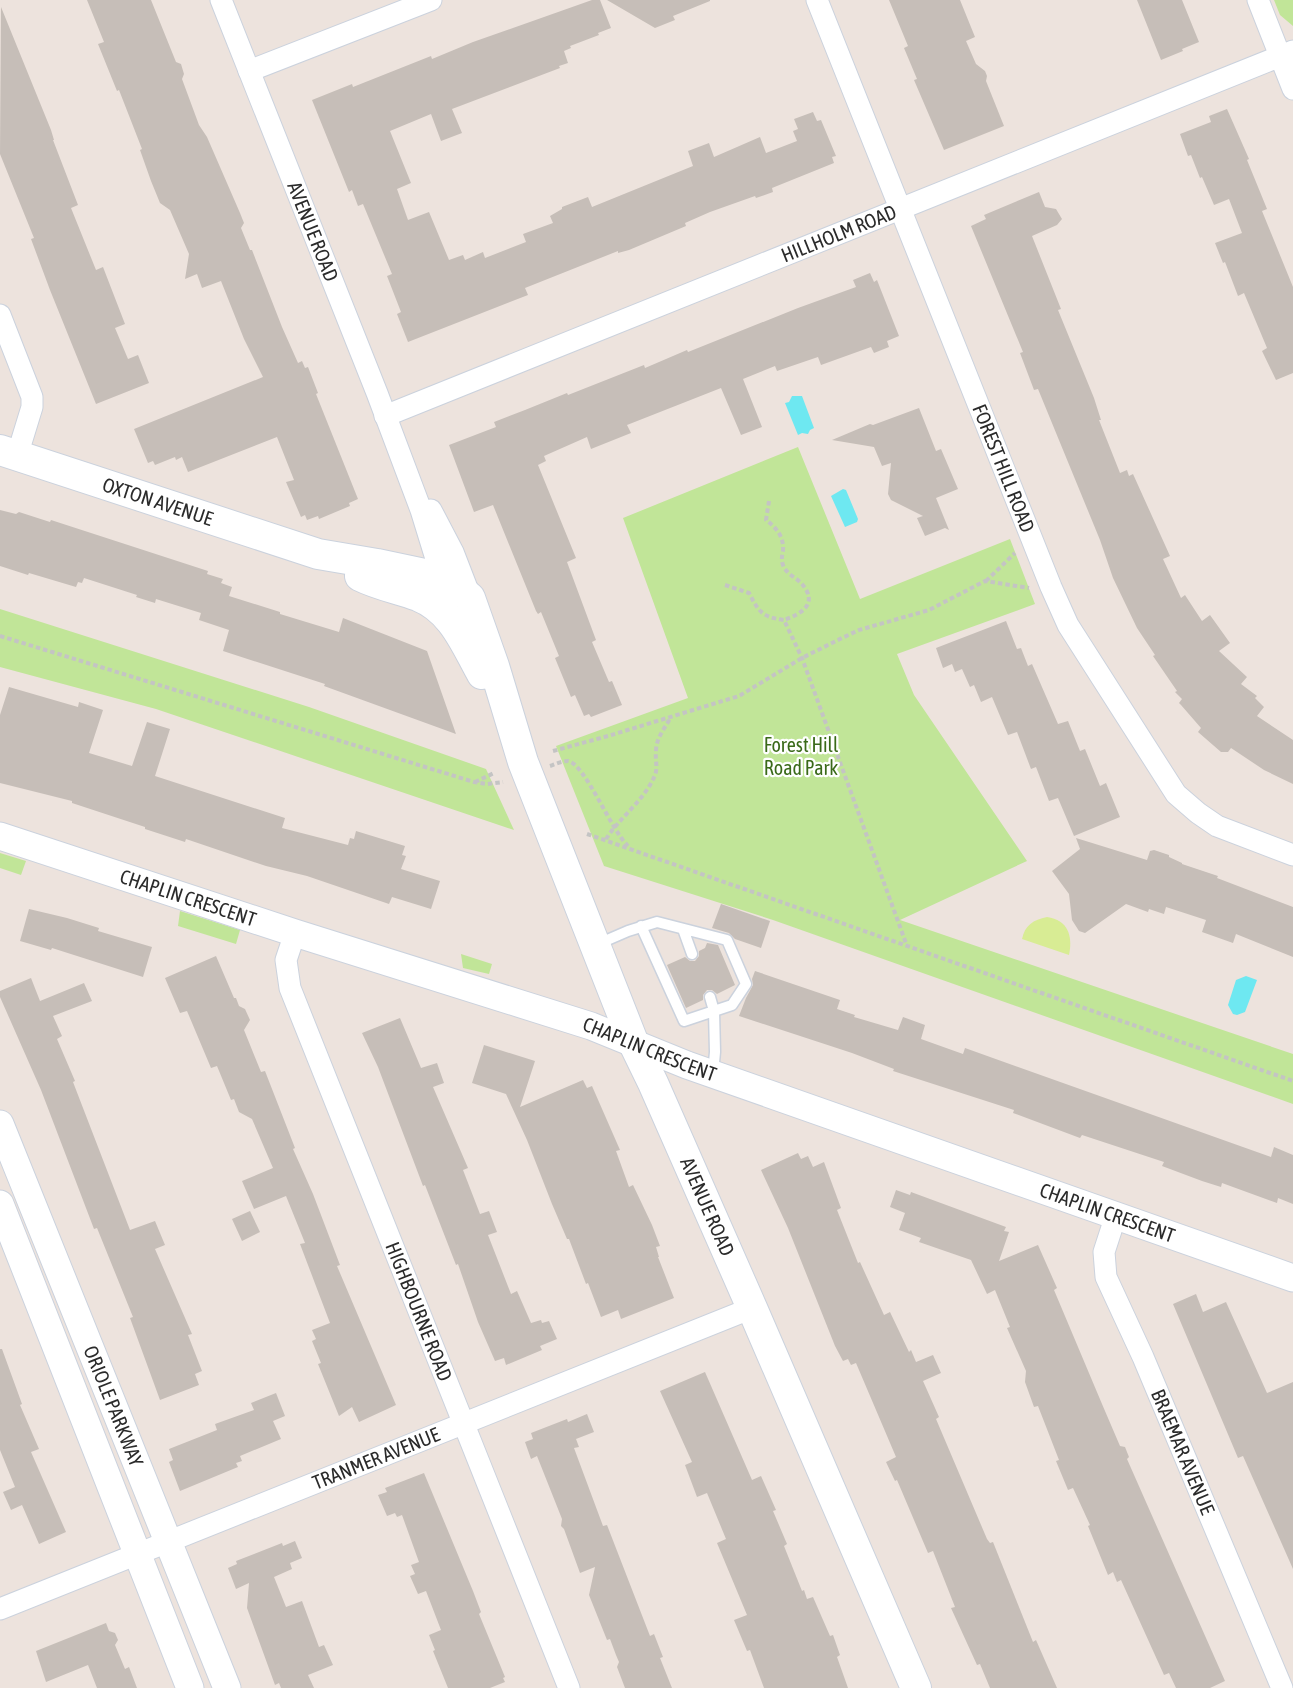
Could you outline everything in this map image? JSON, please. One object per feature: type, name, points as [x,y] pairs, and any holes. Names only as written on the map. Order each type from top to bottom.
[{"type":"main road","name":"OXTON AVENUE","points":[[8,453],[318,554],[377,564],[443,580],[456,586],[470,598]]},
{"type":"main road","name":"OXTON AVENUE","points":[[318,554],[369,580],[434,604],[448,616],[467,645]]},
{"type":"main road","name":"AVENUE ROAD","points":[[470,598],[528,773],[634,1044],[752,1308],[916,1688]]},
{"type":"main road","name":"AVENUE ROAD","points":[[467,645],[509,720]]},
{"type":"street","name":"AVENUE ROAD","points":[[220,0],[404,462],[467,645]]},
{"type":"street","points":[[249,71],[431,0]]},
{"type":"street","name":"FOREST HILL ROAD","points":[[817,0],[1068,625],[1176,794],[1217,826],[1293,855]]},
{"type":"street","points":[[1258,0],[1287,54],[1293,89]]},
{"type":"street","name":"HILLHOLM ROAD","points":[[385,416],[1287,54]]},
{"type":"street","points":[[0,315],[32,397],[32,407],[8,453]]},
{"type":"street","name":"AVENUE ROAD","points":[[404,462],[453,552],[470,598]]},
{"type":"street","name":"CHAPLIN CRESCENT","points":[[0,836],[295,933],[591,1026],[713,1074],[1293,1278]]},
{"type":"street","name":"HIGHBOURNE ROAD","points":[[295,933],[286,960],[290,988],[569,1688]]},
{"type":"street","name":"ORIOLE PARKWAY","points":[[0,1124],[227,1688]]},
{"type":"street","name":"ORIOLE PARKWAY","points":[[0,1204],[190,1688]]},
{"type":"street","name":"BRAEMAR AVENUE","points":[[1116,1215],[1104,1252],[1106,1277],[1143,1357],[1282,1688]]},
{"type":"street","name":"TRANMER AVENUE","points":[[0,1609],[752,1308]]},
{"type":"lane","points":[[596,945],[642,926],[657,922],[727,940],[746,984],[732,1005],[684,1021],[642,926]]},
{"type":"lane","points":[[683,929],[692,954]]},
{"type":"lane","points":[[710,997],[714,1011],[713,1074]]},
{"type":"path","points":[[725,585],[749,593],[758,610],[770,618],[784,620],[799,615],[806,609],[808,600],[801,583],[787,572],[782,562],[781,534],[766,520],[769,501]]},
{"type":"path","points":[[553,751],[739,696],[802,658],[859,630],[929,610],[985,581],[1018,551]]},
{"type":"path","points":[[985,581],[1034,589],[1051,587]]},
{"type":"path","points":[[784,620],[802,658],[908,946]]},
{"type":"path","points":[[0,636],[474,782],[487,784],[504,782]]},
{"type":"path","points":[[606,839],[650,784],[655,773],[656,745],[671,717]]},
{"type":"path","points":[[556,764],[567,761],[575,764],[586,779],[613,828],[631,848]]},
{"type":"path","points":[[474,782],[494,772]]},
{"type":"path","points":[[587,834],[1293,1081]]},
{"type":"green space","points":[[1274,0],[1293,0],[1293,26],[1280,15]]},
{"type":"green space","name":"Forest Hill Road Park","points":[[798,447],[860,599],[1010,539],[1035,604],[897,654],[914,695],[1027,861],[900,920],[1293,1054],[1293,1104],[773,920],[604,866],[556,746],[688,698],[623,518]]},
{"type":"green space","points":[[0,609],[309,707],[486,769],[514,830],[156,709],[0,667]]},
{"type":"green space","points":[[0,853],[26,861],[21,875],[0,868]]},
{"type":"green space","points":[[180,911],[240,930],[236,944],[178,926]]},
{"type":"green space","points":[[1047,917],[1060,922],[1067,930],[1070,941],[1069,955],[1022,939],[1030,924]]},
{"type":"green space","points":[[461,954],[492,964],[489,974],[463,968]]},
{"type":"water","points":[[792,396],[802,396],[814,428],[808,434],[798,435],[785,403],[789,402]]},
{"type":"water","points":[[843,489],[846,490],[858,519],[857,522],[845,527],[831,496]]},
{"type":"water","points":[[1246,976],[1257,980],[1245,1012],[1233,1014],[1228,1005],[1236,980]]},
{"type":"building","points":[[87,0],[151,0],[176,62],[181,64],[184,74],[182,79],[199,125],[207,137],[240,213],[244,223],[241,228],[282,327],[298,363],[302,361],[305,368],[308,367],[318,393],[316,394],[358,499],[349,503],[350,506],[319,519],[318,516],[307,520],[305,515],[301,517],[286,482],[294,480],[277,437],[188,472],[182,457],[176,460],[175,457],[155,465],[153,461],[148,463],[134,429],[263,377],[244,339],[221,281],[202,288],[197,274],[185,279],[189,254],[170,210],[160,203],[151,181],[140,150],[142,149],[98,44],[104,42]]},
{"type":"building","points":[[592,0],[600,0],[611,28],[570,46],[571,48],[564,51],[568,63],[559,66],[560,68],[452,109],[462,133],[441,141],[431,114],[390,131],[411,183],[397,189],[408,220],[429,212],[449,260],[463,255],[465,260],[483,252],[485,258],[526,242],[523,234],[553,223],[550,216],[562,207],[588,197],[592,207],[693,166],[688,151],[709,143],[714,157],[760,137],[766,153],[797,141],[793,131],[798,129],[794,119],[813,112],[817,121],[821,120],[836,156],[832,157],[834,163],[772,188],[773,192],[710,212],[685,223],[686,226],[629,250],[618,253],[618,251],[525,288],[528,295],[408,342],[397,314],[401,312],[387,276],[392,274],[363,204],[358,206],[352,190],[349,192],[312,100]]},
{"type":"building","points":[[607,0],[710,1],[673,16],[675,20],[655,28]]},
{"type":"building","points":[[889,0],[960,0],[975,37],[966,41],[976,64],[985,71],[986,81],[1004,126],[944,150],[914,80],[917,79],[904,48],[908,46]]},
{"type":"building","points":[[1137,0],[1182,0],[1199,42],[1161,60]]},
{"type":"building","points":[[1,7],[51,130],[78,205],[71,208],[96,270],[103,267],[125,324],[115,328],[128,359],[138,355],[149,383],[96,404],[50,290],[31,239],[34,238],[0,154]]},
{"type":"building","points":[[1227,109],[1249,159],[1247,160],[1267,209],[1262,211],[1293,287],[1293,373],[1276,380],[1262,351],[1267,348],[1244,293],[1238,296],[1215,243],[1242,233],[1229,199],[1214,205],[1191,155],[1188,156],[1180,134],[1211,122],[1209,116]]},
{"type":"building","points":[[1039,192],[1045,207],[1056,209],[1062,219],[1057,225],[1032,236],[1120,473],[1127,470],[1129,476],[1133,474],[1170,556],[1163,559],[1181,598],[1185,595],[1202,621],[1210,615],[1230,643],[1219,651],[1247,677],[1241,684],[1257,696],[1255,698],[1264,707],[1257,716],[1293,740],[1293,784],[1264,770],[1231,748],[1228,752],[1221,752],[1198,732],[1201,728],[1179,703],[1182,699],[1175,692],[1177,691],[1137,628],[1113,578],[1100,540],[1038,389],[1034,390],[1020,353],[1023,352],[971,226],[986,219],[984,215]]},
{"type":"building","points":[[870,273],[874,282],[877,280],[899,336],[887,341],[889,347],[874,353],[871,347],[821,365],[818,357],[777,371],[775,366],[743,379],[762,427],[741,435],[721,388],[627,425],[631,433],[591,449],[587,437],[544,456],[546,461],[538,465],[576,558],[567,562],[596,640],[592,642],[609,682],[612,681],[622,705],[591,717],[589,714],[584,716],[575,695],[571,697],[555,658],[559,656],[541,612],[538,614],[536,611],[493,505],[474,512],[449,445],[496,427],[494,422],[567,393],[568,395],[644,365],[645,368],[856,287],[853,280]]},
{"type":"building","points":[[919,408],[936,451],[941,449],[958,489],[936,498],[949,530],[945,528],[925,536],[917,518],[923,516],[891,500],[888,494],[891,463],[882,466],[874,447],[832,440],[870,424],[873,425]]},
{"type":"building","points":[[0,510],[16,514],[19,512],[50,522],[51,520],[208,571],[207,574],[223,579],[221,583],[232,587],[229,596],[280,612],[280,614],[339,632],[343,618],[427,651],[456,734],[324,686],[325,684],[223,651],[229,630],[199,620],[201,613],[156,599],[155,603],[84,578],[82,583],[78,582],[76,587],[0,566]]},
{"type":"building","points":[[1006,621],[1017,649],[1021,648],[1028,666],[1032,664],[1058,724],[1068,721],[1080,751],[1085,749],[1100,786],[1106,783],[1120,817],[1074,836],[1058,798],[1049,801],[1036,767],[1031,769],[1017,732],[1008,735],[992,697],[981,702],[974,685],[970,687],[962,669],[955,672],[952,664],[943,668],[936,648]]},
{"type":"building","points":[[9,687],[78,707],[79,702],[103,710],[89,753],[132,766],[147,722],[170,729],[155,776],[285,818],[282,828],[348,845],[350,838],[354,839],[356,831],[405,846],[402,855],[406,856],[401,869],[440,881],[431,909],[392,897],[389,904],[186,839],[185,842],[72,803],[72,801],[0,783],[0,715]]},
{"type":"building","points":[[1076,838],[1147,860],[1150,851],[1154,850],[1169,855],[1182,864],[1218,876],[1217,878],[1293,907],[1293,957],[1236,934],[1233,943],[1202,932],[1206,920],[1166,907],[1164,914],[1149,909],[1148,912],[1126,904],[1085,933],[1079,931],[1072,920],[1069,894],[1052,871],[1080,849]]},
{"type":"building","points":[[721,904],[770,921],[761,948],[712,928]]},
{"type":"building","points":[[29,909],[67,918],[99,928],[98,931],[152,947],[143,977],[52,948],[51,950],[20,941]]},
{"type":"building","points":[[707,943],[718,945],[735,985],[717,994],[712,990],[707,990],[703,995],[703,1000],[686,1008],[667,965],[685,957],[690,961],[695,961],[699,956],[699,951],[705,948]]},
{"type":"building","points":[[216,956],[234,998],[239,1006],[245,1009],[250,1020],[244,1030],[261,1072],[265,1071],[295,1148],[293,1149],[340,1265],[337,1266],[396,1405],[359,1422],[352,1407],[339,1416],[318,1364],[321,1363],[312,1341],[316,1339],[312,1330],[330,1323],[300,1244],[305,1243],[286,1196],[254,1209],[242,1181],[273,1168],[252,1119],[239,1112],[234,1099],[231,1100],[217,1066],[211,1068],[187,1011],[180,1013],[165,978]]},
{"type":"building","points":[[755,971],[840,1000],[837,1009],[855,1015],[854,1017],[898,1030],[903,1017],[925,1025],[921,1039],[963,1054],[965,1048],[1271,1157],[1274,1147],[1293,1155],[1293,1204],[1278,1198],[1277,1203],[1222,1183],[1221,1187],[1202,1181],[1162,1166],[1164,1162],[1082,1135],[1080,1138],[1013,1113],[1014,1110],[893,1071],[894,1069],[852,1053],[739,1016],[753,985],[752,979]]},
{"type":"building","points":[[31,978],[40,1001],[84,983],[92,1001],[53,1016],[62,1036],[57,1039],[75,1081],[73,1082],[130,1230],[155,1221],[165,1245],[155,1249],[192,1334],[188,1335],[202,1371],[195,1374],[199,1385],[160,1400],[130,1318],[133,1317],[97,1228],[94,1229],[41,1090],[0,997],[0,991]]},
{"type":"building","points":[[400,1018],[421,1068],[437,1063],[444,1083],[433,1087],[468,1168],[463,1170],[480,1214],[489,1211],[497,1232],[488,1235],[511,1294],[517,1291],[531,1323],[541,1320],[542,1323],[549,1321],[557,1339],[540,1346],[542,1350],[506,1365],[504,1358],[495,1361],[478,1322],[458,1264],[456,1265],[425,1185],[423,1186],[378,1067],[362,1033]]},
{"type":"building","points":[[484,1045],[535,1061],[520,1107],[583,1080],[587,1088],[592,1086],[620,1150],[616,1151],[629,1187],[633,1185],[652,1225],[660,1246],[656,1247],[658,1257],[674,1298],[621,1319],[618,1310],[601,1317],[506,1094],[472,1083]]},
{"type":"building","points":[[798,1153],[801,1159],[808,1156],[813,1167],[824,1162],[841,1208],[837,1210],[858,1263],[860,1262],[884,1315],[890,1312],[916,1362],[933,1355],[941,1373],[923,1381],[939,1417],[936,1419],[987,1539],[990,1543],[993,1542],[1033,1642],[1036,1640],[1057,1688],[990,1688],[980,1664],[977,1665],[951,1608],[955,1607],[933,1551],[928,1553],[897,1480],[895,1481],[886,1462],[896,1457],[856,1363],[851,1365],[848,1359],[843,1361],[835,1346],[788,1228],[761,1170]]},
{"type":"building","points":[[896,1190],[910,1195],[911,1192],[1006,1227],[1004,1231],[1009,1232],[999,1261],[1038,1245],[1057,1288],[1054,1290],[1120,1446],[1125,1447],[1129,1457],[1127,1459],[1225,1681],[1210,1688],[1176,1688],[1169,1673],[1164,1675],[1121,1580],[1117,1582],[1113,1572],[1108,1575],[1088,1526],[1090,1525],[1073,1488],[1068,1490],[1038,1406],[1034,1407],[1025,1382],[1026,1371],[1007,1328],[1010,1327],[995,1290],[987,1294],[971,1260],[919,1242],[921,1238],[899,1230],[905,1213],[890,1207]]},
{"type":"building","points":[[250,1211],[260,1232],[242,1241],[232,1219]]},
{"type":"building","points":[[1196,1294],[1203,1312],[1226,1302],[1267,1393],[1293,1382],[1293,1569],[1243,1456],[1238,1458],[1173,1304]]},
{"type":"building","points":[[0,1349],[2,1349],[22,1404],[20,1405],[39,1449],[31,1452],[66,1532],[39,1544],[22,1505],[11,1510],[3,1492],[15,1487],[0,1450]]},
{"type":"building","points":[[705,1372],[752,1480],[761,1476],[776,1510],[773,1511],[787,1544],[784,1546],[802,1591],[804,1590],[807,1599],[813,1597],[830,1636],[833,1635],[840,1655],[837,1657],[848,1688],[764,1688],[750,1650],[747,1651],[734,1620],[747,1615],[717,1543],[726,1539],[707,1493],[697,1497],[685,1465],[692,1462],[660,1391]]},
{"type":"building","points":[[276,1393],[285,1416],[273,1421],[281,1439],[240,1456],[242,1461],[236,1463],[238,1467],[180,1491],[169,1462],[173,1460],[169,1449],[217,1430],[215,1424],[254,1410],[251,1403]]},
{"type":"building","points":[[587,1414],[594,1432],[576,1439],[579,1447],[574,1448],[603,1526],[607,1525],[650,1636],[654,1634],[663,1657],[660,1658],[672,1688],[625,1688],[617,1667],[619,1662],[610,1639],[607,1640],[589,1595],[595,1567],[580,1573],[537,1456],[531,1459],[525,1442],[533,1439],[531,1433]]},
{"type":"building","points":[[424,1473],[473,1591],[481,1612],[479,1614],[505,1677],[503,1678],[505,1682],[490,1688],[448,1688],[429,1635],[441,1630],[426,1591],[418,1594],[410,1576],[415,1574],[411,1565],[419,1562],[402,1515],[397,1517],[395,1513],[387,1516],[378,1495],[387,1492],[385,1488]]},
{"type":"building","points":[[295,1541],[302,1558],[290,1563],[292,1569],[274,1577],[286,1607],[302,1601],[319,1647],[324,1645],[333,1665],[308,1675],[314,1688],[281,1688],[279,1683],[275,1685],[247,1608],[249,1583],[236,1589],[228,1568],[237,1564],[236,1561],[282,1543],[283,1546]]},
{"type":"building","points":[[106,1623],[109,1631],[115,1633],[118,1640],[115,1645],[125,1669],[129,1667],[137,1688],[97,1688],[88,1665],[46,1682],[36,1651]]}]
